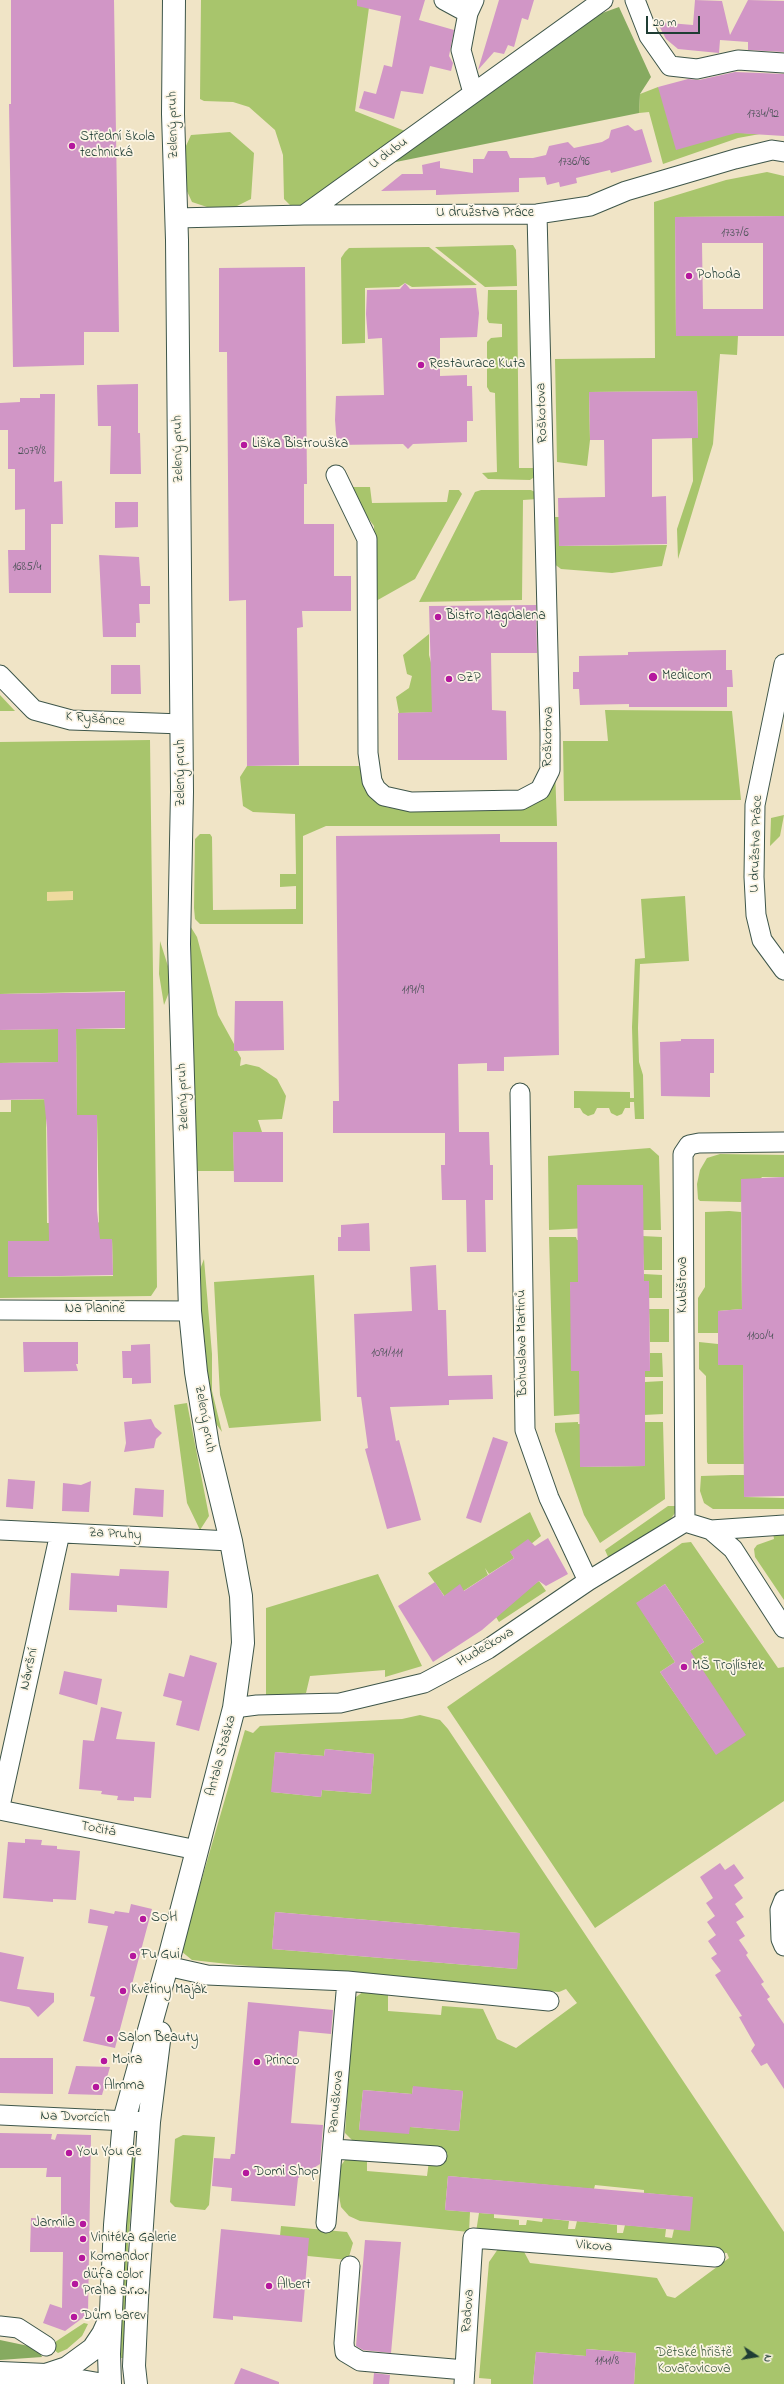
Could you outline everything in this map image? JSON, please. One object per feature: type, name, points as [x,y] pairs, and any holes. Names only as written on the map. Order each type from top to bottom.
[{"type":"street","name":"Zelený pruh","points":[[174,0],[173,114],[176,218],[182,724],[182,827],[179,944],[190,1311],[196,1372],[208,1446],[231,1541]]},
{"type":"street","points":[[444,0],[471,7],[461,50],[473,93]]},
{"type":"street","name":"U dubu","points":[[304,215],[603,0]]},
{"type":"street","points":[[635,0],[649,36],[670,66],[698,69],[738,60],[784,63]]},
{"type":"street","name":"U družstva Práce","points":[[176,218],[304,215],[538,214],[590,206],[626,191],[697,168],[772,150],[784,152]]},
{"type":"street","name":"Roškotova","points":[[336,475],[367,540],[368,753],[372,781],[376,789],[384,796],[411,802],[521,800],[540,790],[550,770],[550,729],[538,214]]},
{"type":"street","name":"U družstva Práce","points":[[784,664],[755,805],[754,877],[756,915],[762,940],[784,970]]},
{"type":"street","name":"K Ryšánce","points":[[0,675],[34,710],[71,720],[182,724]]},
{"type":"street","name":"Bohuslava Martinů","points":[[520,1093],[525,1430],[549,1498],[588,1581]]},
{"type":"street","name":"Kubištova","points":[[686,1522],[683,1154],[689,1145],[699,1143],[784,1142]]},
{"type":"street","name":"Na Planině","points":[[0,1310],[190,1311]]},
{"type":"street","points":[[686,1522],[712,1530],[784,1526]]},
{"type":"street","name":"Hudečkova","points":[[234,1708],[257,1705],[340,1703],[424,1683],[488,1649],[588,1581],[686,1522]]},
{"type":"street","name":"Za Pruhy","points":[[0,1530],[231,1541]]},
{"type":"street","points":[[712,1530],[733,1549],[784,1628]]},
{"type":"street","name":"Návršní","points":[[0,1806],[60,1533]]},
{"type":"street","name":"Antala Staška","points":[[110,2384],[111,2314],[115,2225],[124,2120],[168,1966],[234,1708],[243,1643],[241,1596],[231,1541]]},
{"type":"street","name":"Točitá","points":[[0,1810],[197,1850]]},
{"type":"street","points":[[784,1900],[780,1910],[781,1939],[784,1946]]},
{"type":"street","points":[[168,1966],[207,1975],[348,1981],[549,2001]]},
{"type":"street","name":"Antala Staška","points":[[136,2384],[134,2366],[137,2299],[150,2122],[168,1966]]},
{"type":"street","name":"Panuškova","points":[[326,2223],[348,1981]]},
{"type":"street","name":"Na Dvorcích","points":[[0,2115],[150,2122]]},
{"type":"street","points":[[333,2150],[437,2156]]},
{"type":"street","name":"Vikova","points":[[473,2238],[715,2257]]},
{"type":"street","name":"Radova","points":[[464,2377],[473,2238]]},
{"type":"street","points":[[350,2266],[344,2343],[345,2352],[360,2361],[464,2377]]},
{"type":"street","points":[[46,2375],[67,2368],[93,2349],[104,2334],[111,2314]]},
{"type":"street","points":[[0,2326],[18,2328],[46,2346]]},
{"type":"street","points":[[0,2373],[46,2375],[98,2384]]},
{"type":"green space","points":[[201,0],[370,0],[355,111],[410,133],[330,195],[294,209],[284,199],[283,155],[275,130],[249,107],[233,102],[204,101],[200,99]]},
{"type":"green space","points":[[619,7],[651,77],[640,94],[639,113],[386,164],[594,16]]},
{"type":"green space","points":[[658,87],[725,132],[760,134],[738,138],[663,164],[649,112],[639,113],[640,94]]},
{"type":"green space","points":[[230,132],[254,153],[251,199],[233,208],[207,207],[192,202],[186,189],[185,148],[191,135]]},
{"type":"green space","points":[[767,172],[784,176],[784,216],[675,217],[676,336],[738,336],[737,355],[720,354],[713,444],[678,559],[677,529],[693,481],[692,438],[698,438],[697,391],[589,392],[590,440],[587,466],[557,462],[555,359],[655,358],[654,202],[726,180]]},
{"type":"green space","points":[[513,245],[516,250],[517,286],[485,287],[435,247]]},
{"type":"green space","points":[[429,247],[477,285],[412,287],[405,283],[399,287],[365,288],[365,343],[342,344],[341,258],[345,252],[349,248]]},
{"type":"green space","points":[[488,290],[517,290],[519,468],[538,468],[536,476],[530,480],[488,479],[482,473],[497,472],[495,393],[490,392],[487,387],[487,342],[491,338],[502,337],[502,324],[489,323],[487,319]]},
{"type":"green space","points":[[352,487],[370,487],[372,503],[447,502],[449,490],[459,490],[462,494],[415,579],[376,601],[374,526],[347,490]]},
{"type":"green space","points":[[481,490],[531,490],[535,492],[538,499],[523,500],[522,600],[419,602],[475,492]]},
{"type":"green space","points":[[552,517],[559,517],[559,546],[667,545],[662,566],[612,573],[561,569],[553,563]]},
{"type":"green space","points":[[429,634],[429,655],[444,712],[399,713],[396,697],[409,688],[412,676],[407,674],[403,655]]},
{"type":"green space","points":[[0,695],[15,711],[0,711]]},
{"type":"green space","points":[[605,710],[732,711],[741,800],[564,801],[563,741],[608,741]]},
{"type":"green space","points":[[150,740],[157,1287],[151,1296],[0,1298],[0,1112],[11,1112],[11,1100],[59,1099],[46,1116],[47,1223],[60,1223],[60,1241],[8,1241],[8,1277],[113,1276],[112,1239],[79,1240],[99,1222],[97,1115],[77,1115],[76,1029],[125,1029],[125,991],[0,994],[0,742]]},
{"type":"green space","points":[[247,766],[359,766],[376,801],[386,807],[397,809],[523,808],[533,805],[545,796],[555,768],[557,826],[326,826],[303,836],[303,924],[200,924],[195,919],[194,908],[195,839],[200,834],[210,834],[212,837],[213,910],[296,909],[296,886],[280,887],[280,874],[296,874],[295,814],[253,812],[243,806],[240,777]]},
{"type":"green space","points":[[784,815],[780,836],[770,846],[771,818]]},
{"type":"green space","points":[[685,896],[689,961],[640,964],[638,1028],[639,1062],[643,1075],[644,1119],[635,1119],[634,1102],[630,1102],[630,1108],[625,1108],[622,1114],[617,1116],[611,1113],[609,1108],[597,1108],[594,1114],[588,1116],[583,1113],[580,1108],[574,1108],[574,1091],[630,1092],[630,1098],[634,1098],[632,1027],[635,959],[645,958],[641,899]]},
{"type":"green space","points":[[189,924],[197,937],[218,1015],[234,1044],[234,1051],[237,1051],[241,1058],[240,1066],[246,1064],[259,1067],[277,1079],[286,1096],[282,1119],[258,1120],[262,1132],[233,1132],[234,1171],[194,1171]]},
{"type":"green space","points":[[160,941],[173,982],[164,1005],[159,974]]},
{"type":"green space","points":[[58,1029],[58,1062],[0,1063],[0,1030]]},
{"type":"green space","points":[[650,1148],[659,1156],[661,1230],[642,1230],[643,1185],[577,1185],[588,1228],[549,1230],[548,1156]]},
{"type":"green space","points":[[720,1154],[784,1155],[784,1177],[762,1177],[741,1202],[700,1201],[698,1199],[697,1184],[700,1170],[707,1158]]},
{"type":"green space","points":[[705,1212],[741,1212],[742,1309],[718,1311],[718,1333],[698,1333],[698,1298],[705,1287]]},
{"type":"green space","points":[[642,1236],[662,1237],[662,1270],[644,1270]]},
{"type":"green space","points":[[549,1237],[576,1237],[577,1240],[581,1240],[578,1282],[570,1282],[579,1371],[590,1413],[554,1416]]},
{"type":"green space","points":[[204,1259],[212,1354],[212,1391],[222,1432],[214,1421],[205,1363],[199,1272]]},
{"type":"green space","points":[[644,1274],[662,1275],[662,1298],[649,1298],[649,1281],[644,1281]]},
{"type":"green space","points":[[314,1275],[321,1421],[229,1428],[220,1395],[214,1282]]},
{"type":"green space","points":[[649,1309],[669,1309],[669,1342],[650,1342]]},
{"type":"green space","points":[[699,1342],[718,1344],[718,1365],[743,1365],[744,1464],[708,1464],[707,1462],[706,1376],[699,1369]]},
{"type":"green space","points":[[650,1353],[662,1353],[663,1377],[645,1377],[645,1371],[650,1370]]},
{"type":"green space","points":[[663,1381],[663,1414],[644,1415],[645,1382]]},
{"type":"green space","points":[[187,1403],[209,1516],[200,1530],[187,1503],[174,1405]]},
{"type":"green space","points":[[578,1422],[578,1424],[590,1424],[581,1467],[645,1466],[644,1422],[663,1422],[665,1499],[600,1543],[584,1515],[555,1431],[555,1423]]},
{"type":"green space","points":[[744,1475],[744,1497],[784,1498],[784,1509],[713,1509],[704,1503],[700,1491],[701,1476]]},
{"type":"green space","points":[[668,1506],[676,1506],[675,1513],[670,1520],[609,1559],[605,1550]]},
{"type":"green space","points":[[530,1512],[541,1536],[515,1557],[510,1551],[514,1558],[489,1574],[485,1568],[488,1575],[448,1601],[428,1573]]},
{"type":"green space","points":[[773,1533],[784,1533],[784,1600],[755,1557],[754,1549],[757,1545],[774,1539]]},
{"type":"green space","points":[[691,1542],[778,1668],[784,1667],[784,1801],[595,1928],[447,1707],[682,1543]],"holes":[[[665,1584],[704,1642],[690,1651],[716,1754],[660,1672],[675,1662],[637,1603]]]},
{"type":"green space","points":[[378,1574],[422,1666],[385,1677],[385,1670],[310,1676],[306,1693],[266,1700],[266,1608]]},
{"type":"green space","points":[[539,1581],[546,1591],[499,1622],[493,1612]]},
{"type":"green space","name":"Dětské hřiště Kovařovicova","points":[[420,1715],[440,1720],[448,1729],[784,2232],[784,2384],[634,2384],[636,2353],[587,2349],[586,2356],[536,2352],[533,2384],[491,2384],[491,2379],[479,2378],[489,2262],[498,2249],[521,2246],[530,2263],[657,2278],[667,2296],[675,2298],[729,2258],[727,2253],[476,2232],[479,2213],[494,2214],[494,2218],[519,2220],[519,2225],[526,2225],[527,2220],[542,2222],[543,2218],[569,2221],[568,2229],[575,2229],[577,2221],[617,2225],[617,2233],[623,2233],[625,2225],[666,2229],[665,2237],[672,2238],[674,2229],[692,2197],[644,2193],[644,2190],[595,2185],[594,2189],[448,2176],[445,2210],[470,2212],[469,2232],[360,2221],[349,2216],[341,2207],[338,2190],[340,2167],[347,2157],[367,2156],[367,2171],[427,2176],[429,2161],[354,2142],[345,2133],[353,2007],[356,1997],[367,1989],[388,1990],[388,2011],[441,2015],[442,2006],[483,2009],[497,2039],[516,2048],[577,2003],[566,1989],[559,1992],[237,1965],[192,1960],[181,1951],[245,1730],[253,1733],[260,1726],[402,1719]],"holes":[[[325,1749],[374,1754],[371,1794],[322,1790],[321,1797],[272,1792],[275,1752],[324,1756]],[[275,1912],[519,1933],[517,1969],[272,1949]],[[413,2087],[463,2091],[459,2131],[410,2127],[359,2130],[363,2090],[412,2094]]]},
{"type":"green space","points":[[183,2135],[215,2137],[209,2205],[205,2210],[175,2207],[170,2202],[175,2139]]},
{"type":"green space","points":[[131,2152],[136,2152],[128,2244],[125,2358],[120,2358],[122,2272]]},
{"type":"green space","points":[[281,2226],[347,2232],[353,2243],[348,2260],[308,2256],[280,2236]]},
{"type":"green space","points":[[84,2323],[88,2324],[82,2336],[67,2349],[58,2353],[49,2346]]},
{"type":"green space","points":[[0,2340],[38,2348],[42,2357],[0,2360]]},
{"type":"sand","points":[[73,891],[73,900],[47,901],[47,892]]},
{"type":"building","name":"Střední škola technická","points":[[11,0],[114,0],[119,332],[84,332],[84,365],[13,367],[9,104],[11,104]]},
{"type":"building","points":[[357,0],[425,0],[419,20],[454,30],[449,56],[453,63],[451,71],[430,66],[423,94],[401,91],[394,119],[359,108],[364,91],[376,94],[384,65],[392,67],[401,16],[357,6]]},
{"type":"building","points":[[499,0],[534,0],[528,20],[522,18],[514,47],[508,45],[504,54],[494,52],[478,70]]},
{"type":"building","points":[[695,0],[722,1],[730,35],[748,0],[784,1],[784,52],[748,50],[748,42],[720,40],[719,53],[678,49],[666,39],[657,22],[693,25]]},
{"type":"building","points":[[735,72],[784,74],[784,136],[736,133],[676,150],[658,87],[688,79],[699,80]]},
{"type":"building","points":[[628,125],[635,131],[642,129],[652,162],[611,173],[610,170],[576,178],[577,183],[560,187],[559,182],[547,185],[545,177],[519,178],[519,192],[436,195],[436,190],[381,191],[402,174],[423,174],[422,165],[440,161],[440,168],[473,173],[473,159],[484,159],[488,151],[507,151],[510,158],[533,158],[546,155],[549,146],[568,142],[574,148],[602,142],[609,138],[611,130]]},
{"type":"building","name":"Pohoda","points":[[784,216],[784,336],[676,336],[675,217]],"holes":[[[702,243],[763,243],[763,309],[703,309]]]},
{"type":"building","points":[[305,267],[307,484],[304,484],[304,524],[334,524],[334,576],[351,576],[351,611],[302,611],[303,627],[297,628],[299,765],[247,766],[246,600],[229,601],[227,352],[219,352],[219,268]]},
{"type":"building","points":[[405,283],[410,289],[476,288],[479,313],[477,337],[440,338],[440,376],[467,375],[467,386],[472,386],[473,421],[467,421],[467,442],[413,444],[408,449],[403,444],[337,445],[335,420],[336,396],[384,395],[382,338],[368,339],[366,314],[367,290],[400,289]]},
{"type":"building","points":[[138,384],[138,433],[140,433],[141,474],[110,474],[111,426],[98,426],[97,385]]},
{"type":"building","points":[[697,391],[698,438],[652,439],[652,497],[666,496],[667,544],[559,546],[558,498],[605,497],[604,440],[590,440],[589,392]]},
{"type":"building","points":[[40,394],[55,394],[54,482],[62,481],[63,524],[51,524],[51,593],[9,593],[8,550],[25,550],[25,509],[15,510],[15,469],[8,469],[8,430],[0,430],[0,403],[20,402],[20,398],[40,398]]},
{"type":"building","points":[[115,502],[138,502],[138,527],[115,528]]},
{"type":"building","points":[[99,555],[139,557],[141,586],[150,586],[150,604],[139,604],[140,623],[136,623],[136,637],[103,637]]},
{"type":"building","points":[[536,605],[537,653],[491,653],[492,710],[506,711],[507,760],[398,760],[398,713],[432,712],[429,606]]},
{"type":"building","name":"Medicom","points":[[726,650],[726,670],[732,670],[733,687],[727,687],[727,707],[629,707],[629,704],[580,705],[579,689],[573,689],[573,672],[579,672],[579,656],[628,655],[628,652]]},
{"type":"building","points":[[111,665],[140,665],[141,694],[111,694]]},
{"type":"building","points":[[500,834],[500,842],[557,842],[559,1055],[504,1057],[504,1071],[487,1071],[487,1063],[458,1064],[459,1132],[489,1132],[490,1165],[493,1165],[493,1200],[485,1200],[486,1252],[467,1252],[466,1200],[442,1200],[441,1165],[445,1165],[445,1133],[333,1133],[333,1101],[339,1101],[336,836]]},
{"type":"building","points":[[125,992],[125,1028],[76,1029],[77,1115],[97,1115],[97,1210],[100,1239],[112,1239],[113,1275],[8,1277],[8,1241],[49,1241],[47,1128],[44,1099],[0,1100],[0,1063],[58,1062],[58,1029],[0,1030],[0,994]]},
{"type":"building","points":[[235,1001],[283,1001],[284,1050],[234,1051]]},
{"type":"building","points":[[681,1039],[714,1039],[714,1073],[710,1073],[710,1097],[661,1096],[660,1042],[681,1041]]},
{"type":"building","points":[[233,1132],[283,1132],[283,1182],[234,1182]]},
{"type":"building","points":[[784,1177],[784,1496],[744,1497],[743,1365],[718,1365],[718,1311],[742,1309],[741,1179]]},
{"type":"building","points":[[577,1185],[643,1185],[644,1281],[649,1281],[650,1371],[645,1371],[645,1466],[580,1467],[579,1371],[571,1371],[570,1282],[578,1282]]},
{"type":"building","points":[[369,1223],[370,1251],[338,1251],[338,1237],[341,1237],[341,1225]]},
{"type":"building","points":[[436,1265],[438,1310],[446,1310],[448,1376],[492,1375],[493,1399],[449,1400],[449,1405],[390,1407],[396,1441],[399,1440],[421,1520],[387,1529],[365,1449],[368,1448],[361,1397],[357,1397],[354,1314],[412,1311],[410,1267]]},
{"type":"building","points":[[23,1342],[78,1342],[78,1364],[76,1364],[78,1371],[24,1372]]},
{"type":"building","points":[[150,1344],[151,1383],[132,1384],[132,1378],[123,1378],[122,1351],[131,1351],[131,1345]]},
{"type":"building","points":[[151,1419],[155,1427],[162,1433],[156,1439],[154,1448],[124,1452],[126,1443],[124,1422]]},
{"type":"building","points":[[493,1437],[508,1442],[481,1523],[466,1518]]},
{"type":"building","points":[[8,1479],[35,1481],[33,1509],[6,1507]]},
{"type":"building","points":[[91,1481],[89,1512],[62,1511],[63,1483],[81,1485]]},
{"type":"building","points":[[135,1488],[164,1490],[163,1517],[133,1515]]},
{"type":"building","points":[[548,1538],[568,1574],[546,1586],[539,1581],[482,1630],[433,1662],[398,1606],[435,1582],[444,1596],[460,1584],[464,1591],[514,1558],[510,1552],[528,1539],[535,1546]]},
{"type":"building","points":[[120,1569],[169,1571],[167,1608],[117,1605],[117,1612],[69,1610],[71,1573],[119,1576]]},
{"type":"building","name":"MŠ Trojlístek","points":[[665,1584],[704,1642],[690,1651],[746,1735],[716,1755],[660,1672],[675,1662],[636,1603]]},
{"type":"building","points":[[190,1655],[217,1663],[199,1731],[176,1725],[182,1701],[163,1696],[169,1673],[184,1677]]},
{"type":"building","points":[[64,1671],[102,1679],[97,1705],[59,1694]]},
{"type":"building","points":[[101,1707],[122,1712],[116,1739],[155,1742],[151,1798],[134,1797],[134,1801],[117,1800],[118,1796],[101,1794],[102,1791],[79,1789],[83,1740],[94,1741]]},
{"type":"building","points":[[325,1749],[374,1754],[371,1794],[322,1790],[321,1797],[271,1792],[275,1752],[324,1756]]},
{"type":"building","points":[[25,1839],[42,1840],[41,1845],[57,1846],[57,1849],[80,1851],[76,1900],[53,1899],[53,1902],[3,1898],[8,1842],[25,1843]]},
{"type":"building","points":[[720,1863],[725,1870],[734,1864],[744,1878],[734,1885],[743,1898],[735,1904],[744,1917],[736,1922],[745,1936],[739,1940],[748,1953],[746,1955],[764,1982],[761,1984],[770,1997],[767,1999],[784,2024],[784,2089],[767,2063],[761,2066],[751,2051],[755,2045],[739,2017],[742,2016],[715,1975],[721,1971],[711,1958],[717,1954],[708,1941],[716,1935],[707,1922],[715,1916],[706,1903],[713,1898],[700,1877]]},
{"type":"building","points":[[131,1904],[152,1909],[115,2048],[83,2041],[95,1997],[90,1996],[108,1926],[88,1923],[90,1909],[114,1914],[115,1911],[129,1913]]},
{"type":"building","points":[[275,1912],[520,1933],[517,1969],[272,1949]]},
{"type":"building","points":[[0,1952],[24,1957],[17,1989],[54,1993],[54,2002],[38,2017],[29,2007],[0,2001]]},
{"type":"building","points":[[248,2002],[333,2010],[331,2034],[299,2031],[291,2123],[323,2125],[320,2164],[298,2178],[295,2206],[231,2201],[232,2188],[212,2186],[214,2158],[230,2159],[231,2154],[235,2154]]},
{"type":"building","points":[[0,2058],[53,2058],[53,2094],[0,2093]]},
{"type":"building","points":[[76,2066],[110,2067],[102,2095],[68,2094]]},
{"type":"building","points":[[413,2086],[463,2091],[459,2131],[410,2127],[409,2134],[359,2130],[363,2090],[412,2094]]},
{"type":"building","points":[[0,2133],[52,2134],[51,2139],[55,2140],[57,2134],[91,2135],[88,2314],[65,2331],[43,2323],[50,2304],[62,2308],[63,2252],[30,2252],[31,2218],[61,2219],[61,2177],[46,2177],[47,2168],[0,2168]]},
{"type":"building","points":[[448,2176],[693,2197],[690,2231],[445,2210]]},
{"type":"building","name":"Albert","points":[[221,2229],[309,2238],[302,2322],[233,2316],[233,2320],[213,2318]]},
{"type":"building","points":[[365,2240],[401,2242],[391,2353],[363,2350],[356,2346]]},
{"type":"building","points":[[586,2349],[636,2353],[634,2384],[533,2384],[536,2352],[586,2356]]},
{"type":"building","points":[[241,2368],[279,2382],[279,2384],[234,2384]]},
{"type":"building","points":[[374,2373],[390,2375],[389,2384],[373,2384]]},
{"type":"place","name":"Střední škola technická","points":[[72,146]]},
{"type":"place","name":"Pohoda","points":[[689,276]]},
{"type":"place","name":"Restaurace Kuta","points":[[421,365]]},
{"type":"place","name":"Liška Bistrouška","points":[[244,445]]},
{"type":"place","name":"Bistro Magdalena","points":[[438,617]]},
{"type":"place","name":"Medicom","points":[[653,677]]},
{"type":"place","name":"OZP","points":[[449,679]]},
{"type":"place","name":"MŠ Trojlístek","points":[[684,1667]]},
{"type":"place","name":"SOH","points":[[143,1919]]},
{"type":"place","name":"Fu Gui","points":[[133,1956]]},
{"type":"place","name":"Květiny Maják","points":[[123,1991]]},
{"type":"place","name":"Salon Beauty","points":[[110,2039]]},
{"type":"place","name":"Moira","points":[[104,2061]]},
{"type":"place","name":"Princo","points":[[257,2062]]},
{"type":"place","name":"Almma","points":[[96,2087]]},
{"type":"place","name":"You You Ge","points":[[69,2153]]},
{"type":"place","name":"Domi Shop","points":[[246,2173]]},
{"type":"place","name":"Jarmila","points":[[83,2224]]},
{"type":"place","name":"Vinitéka Galerie","points":[[83,2239]]},
{"type":"place","name":"Komandor","points":[[82,2258]]},
{"type":"place","name":"düfa color Praha s.r.o.","points":[[75,2284]]},
{"type":"place","name":"Albert","points":[[269,2286]]},
{"type":"place","name":"Dům barev","points":[[74,2317]]}]
